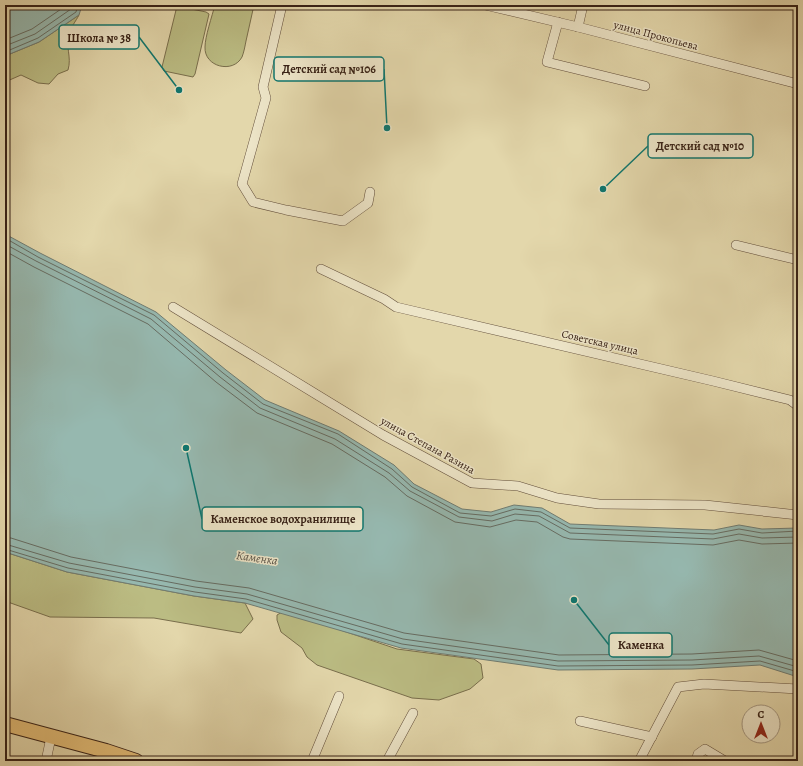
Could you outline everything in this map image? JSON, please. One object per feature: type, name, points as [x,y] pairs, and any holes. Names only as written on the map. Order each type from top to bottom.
[{"type":"main road","points":[[5,724],[106,751],[136,761]]},
{"type":"street","points":[[282,5],[263,87],[266,98],[242,184],[253,202],[343,221],[368,203],[370,192]]},
{"type":"street","name":"улица Прокопьева","points":[[485,5],[578,27],[798,84]]},
{"type":"street","points":[[578,27],[583,5]]},
{"type":"street","points":[[558,22],[547,62],[645,86]]},
{"type":"street","points":[[736,245],[798,260]]},
{"type":"street","name":"Советская улица","points":[[321,269],[384,299],[396,307],[713,381],[790,400],[798,406]]},
{"type":"street","name":"улица Степана Разина","points":[[173,307],[383,435],[472,483],[518,486],[557,498],[599,504],[705,505],[798,514]]},
{"type":"street","points":[[640,761],[678,687],[704,684],[798,689]]},
{"type":"street","points":[[312,761],[339,696]]},
{"type":"street","points":[[387,761],[413,714]]},
{"type":"street","points":[[580,721],[652,737]]},
{"type":"street","points":[[46,761],[51,737]]},
{"type":"street","points":[[696,761],[698,754],[705,749],[725,761]]},
{"type":"green space","points":[[215,5],[254,5],[243,55],[238,62],[226,67],[214,63],[206,54],[206,38]]},
{"type":"green space","points":[[177,6],[206,12],[209,14],[195,74],[193,77],[164,71],[162,67]]},
{"type":"green space","points":[[79,15],[68,39],[68,70],[58,74],[49,84],[38,83],[21,75],[5,82],[5,56],[39,42]]},
{"type":"green space","points":[[5,552],[67,572],[194,596],[245,603],[253,619],[241,633],[154,618],[50,617],[5,601]]},
{"type":"green space","points":[[284,611],[397,649],[474,659],[481,664],[483,678],[470,689],[439,700],[412,698],[317,665],[307,657],[302,648],[281,632],[277,615]]},
{"type":"water","points":[[5,5],[82,5],[79,15],[39,42],[5,56]]},
{"type":"water","points":[[5,234],[156,312],[265,400],[339,431],[394,465],[414,484],[462,509],[491,512],[514,505],[542,508],[570,524],[714,530],[739,525],[762,529],[798,528],[798,677],[760,665],[692,669],[558,670],[401,648],[245,603],[194,596],[67,572],[5,552]]},
{"type":"place","name":"Школа № 38","points":[[179,90]]},
{"type":"place","name":"Детский сад №106","points":[[387,128]]},
{"type":"place","name":"Детский сад №10","points":[[603,189]]},
{"type":"place","name":"Каменское водохранилище","points":[[186,448]]},
{"type":"place","name":"Каменка","points":[[574,600]]}]
